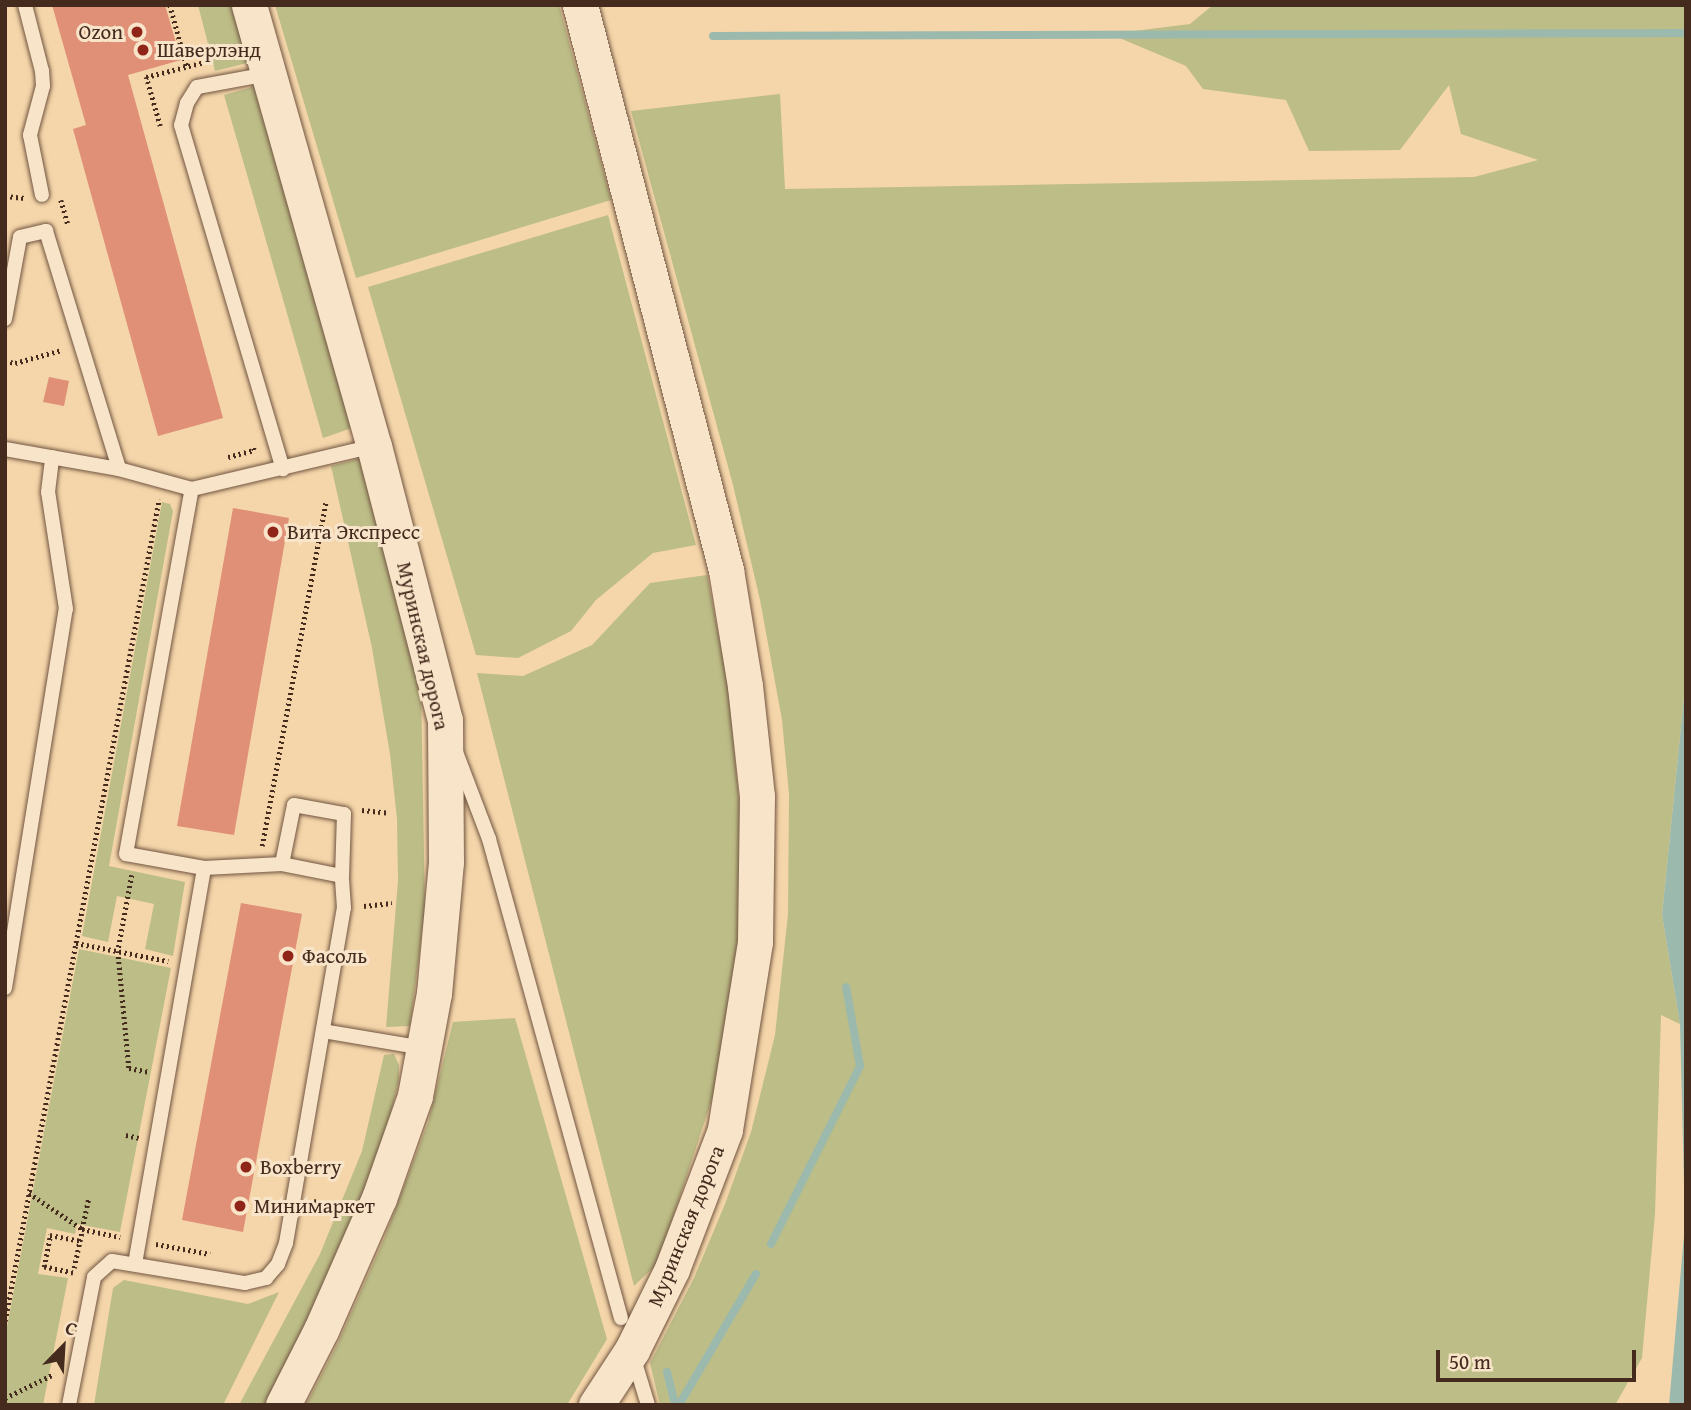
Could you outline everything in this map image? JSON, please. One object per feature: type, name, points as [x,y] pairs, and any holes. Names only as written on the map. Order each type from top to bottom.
[{"type":"street","name":"Муринская дорога","points":[[249,5],[374,446],[445,720],[446,862],[434,993],[415,1096],[379,1198],[321,1330],[283,1405]]},
{"type":"street","name":"Муринская дорога","points":[[580,5],[726,570],[745,686],[757,796],[755,942],[725,1130],[672,1269],[632,1350],[596,1405]]},
{"type":"lane","points":[[25,5],[42,71],[43,86],[30,135],[42,195]]},
{"type":"lane","points":[[268,74],[197,87],[187,103],[181,125],[283,469]]},
{"type":"lane","points":[[5,319],[20,237],[46,231],[120,469]]},
{"type":"lane","points":[[5,449],[120,469],[192,489],[374,446]]},
{"type":"lane","points":[[5,988],[66,609],[48,492],[52,457]]},
{"type":"lane","points":[[192,489],[126,854],[204,868],[282,863],[342,876]]},
{"type":"lane","points":[[445,720],[489,839],[621,1318]]},
{"type":"lane","points":[[69,1405],[94,1277],[112,1261],[245,1283],[266,1278],[278,1264],[286,1243],[344,908],[344,814],[294,805],[282,863]]},
{"type":"lane","points":[[135,1264],[204,868]]},
{"type":"lane","points":[[323,1031],[424,1048]]},
{"type":"lane","points":[[637,1369],[648,1405]]},
{"type":"path","points":[[170,5],[187,67]]},
{"type":"path","points":[[162,130],[146,77],[205,62]]},
{"type":"path","points":[[59,192],[69,231]]},
{"type":"path","points":[[5,361],[15,362],[82,345]]},
{"type":"path","points":[[215,461],[254,450],[250,437]]},
{"type":"path","points":[[5,1321],[160,492]]},
{"type":"path","points":[[261,853],[326,501]]},
{"type":"path","points":[[129,1068],[118,951],[136,856]]},
{"type":"path","points":[[76,943],[187,964]]},
{"type":"path","points":[[29,1193],[82,1230],[88,1200]]},
{"type":"path","points":[[153,1243],[155,1231]]},
{"type":"path","points":[[74,1273],[44,1267],[50,1235],[80,1241]]},
{"type":"path","points":[[5,1398],[54,1374]]},
{"type":"green space","points":[[198,5],[232,5],[247,63],[215,71]]},
{"type":"green space","points":[[275,5],[559,5],[611,200],[356,278]]},
{"type":"green space","points":[[1213,5],[1686,5],[1686,677],[1662,915],[1680,1024],[1661,1015],[1655,1214],[1642,1358],[1615,1405],[660,1405],[650,1363],[694,1278],[725,1204],[751,1132],[775,1035],[788,914],[789,794],[782,720],[760,600],[733,485],[631,111],[780,94],[785,189],[1474,177],[1538,160],[1461,134],[1449,85],[1400,150],[1309,151],[1286,100],[1203,89],[1186,66],[1110,34],[1190,24]]},
{"type":"green space","points":[[256,86],[352,428],[323,438],[224,95]]},
{"type":"green space","points":[[608,215],[696,545],[653,553],[596,600],[571,631],[518,658],[476,655],[368,287]]},
{"type":"green space","points":[[362,458],[421,687],[425,909],[410,1026],[386,1027],[398,881],[397,819],[390,754],[372,648],[331,466]]},
{"type":"green space","points":[[162,502],[170,504],[173,511],[109,866],[185,882],[173,956],[145,949],[154,904],[117,896],[108,942],[82,936]]},
{"type":"green space","points":[[707,575],[729,690],[744,857],[739,953],[713,1096],[658,1263],[634,1286],[477,673],[523,676],[592,645],[650,583]]},
{"type":"green space","points":[[79,949],[171,968],[120,1232],[77,1224],[75,1234],[47,1228],[38,1274],[68,1278],[43,1405],[5,1405],[5,1337]]},
{"type":"green space","points":[[515,1018],[607,1339],[567,1405],[306,1405],[338,1343],[384,1239],[428,1123],[453,1022]]},
{"type":"green space","points":[[394,1054],[399,1065],[399,1080],[378,1165],[300,1336],[264,1405],[239,1405],[320,1254],[362,1151],[384,1055]]},
{"type":"green space","points":[[124,1280],[248,1304],[279,1292],[223,1405],[94,1405],[113,1288]]},
{"type":"shaded area","points":[[1686,677],[1686,1405],[1669,1405],[1685,1224],[1680,1024],[1662,915]]},
{"type":"building","points":[[52,5],[165,5],[181,60],[128,75],[223,418],[158,436],[73,129],[86,125]]},
{"type":"building","points":[[49,377],[69,381],[64,406],[43,402]]},
{"type":"building","points":[[233,508],[289,518],[234,835],[177,826]]},
{"type":"building","points":[[241,903],[302,914],[243,1232],[182,1220]]},
{"type":"waterway","points":[[713,36],[1686,33]]},
{"type":"waterway","points":[[771,1244],[860,1066],[846,987]]},
{"type":"waterway","points":[[679,1405],[756,1274]]},
{"type":"waterway","points":[[667,1372],[675,1405]]},
{"type":"place","name":"Ozon","points":[[137,32]]},
{"type":"place","name":"Шаверлэнд","points":[[143,50]]},
{"type":"place","name":"Вита Экспресс","points":[[273,532]]},
{"type":"place","name":"Фасоль","points":[[288,956]]},
{"type":"place","name":"Boxberry","points":[[246,1167]]},
{"type":"place","name":"Минимаркет","points":[[240,1206]]}]
